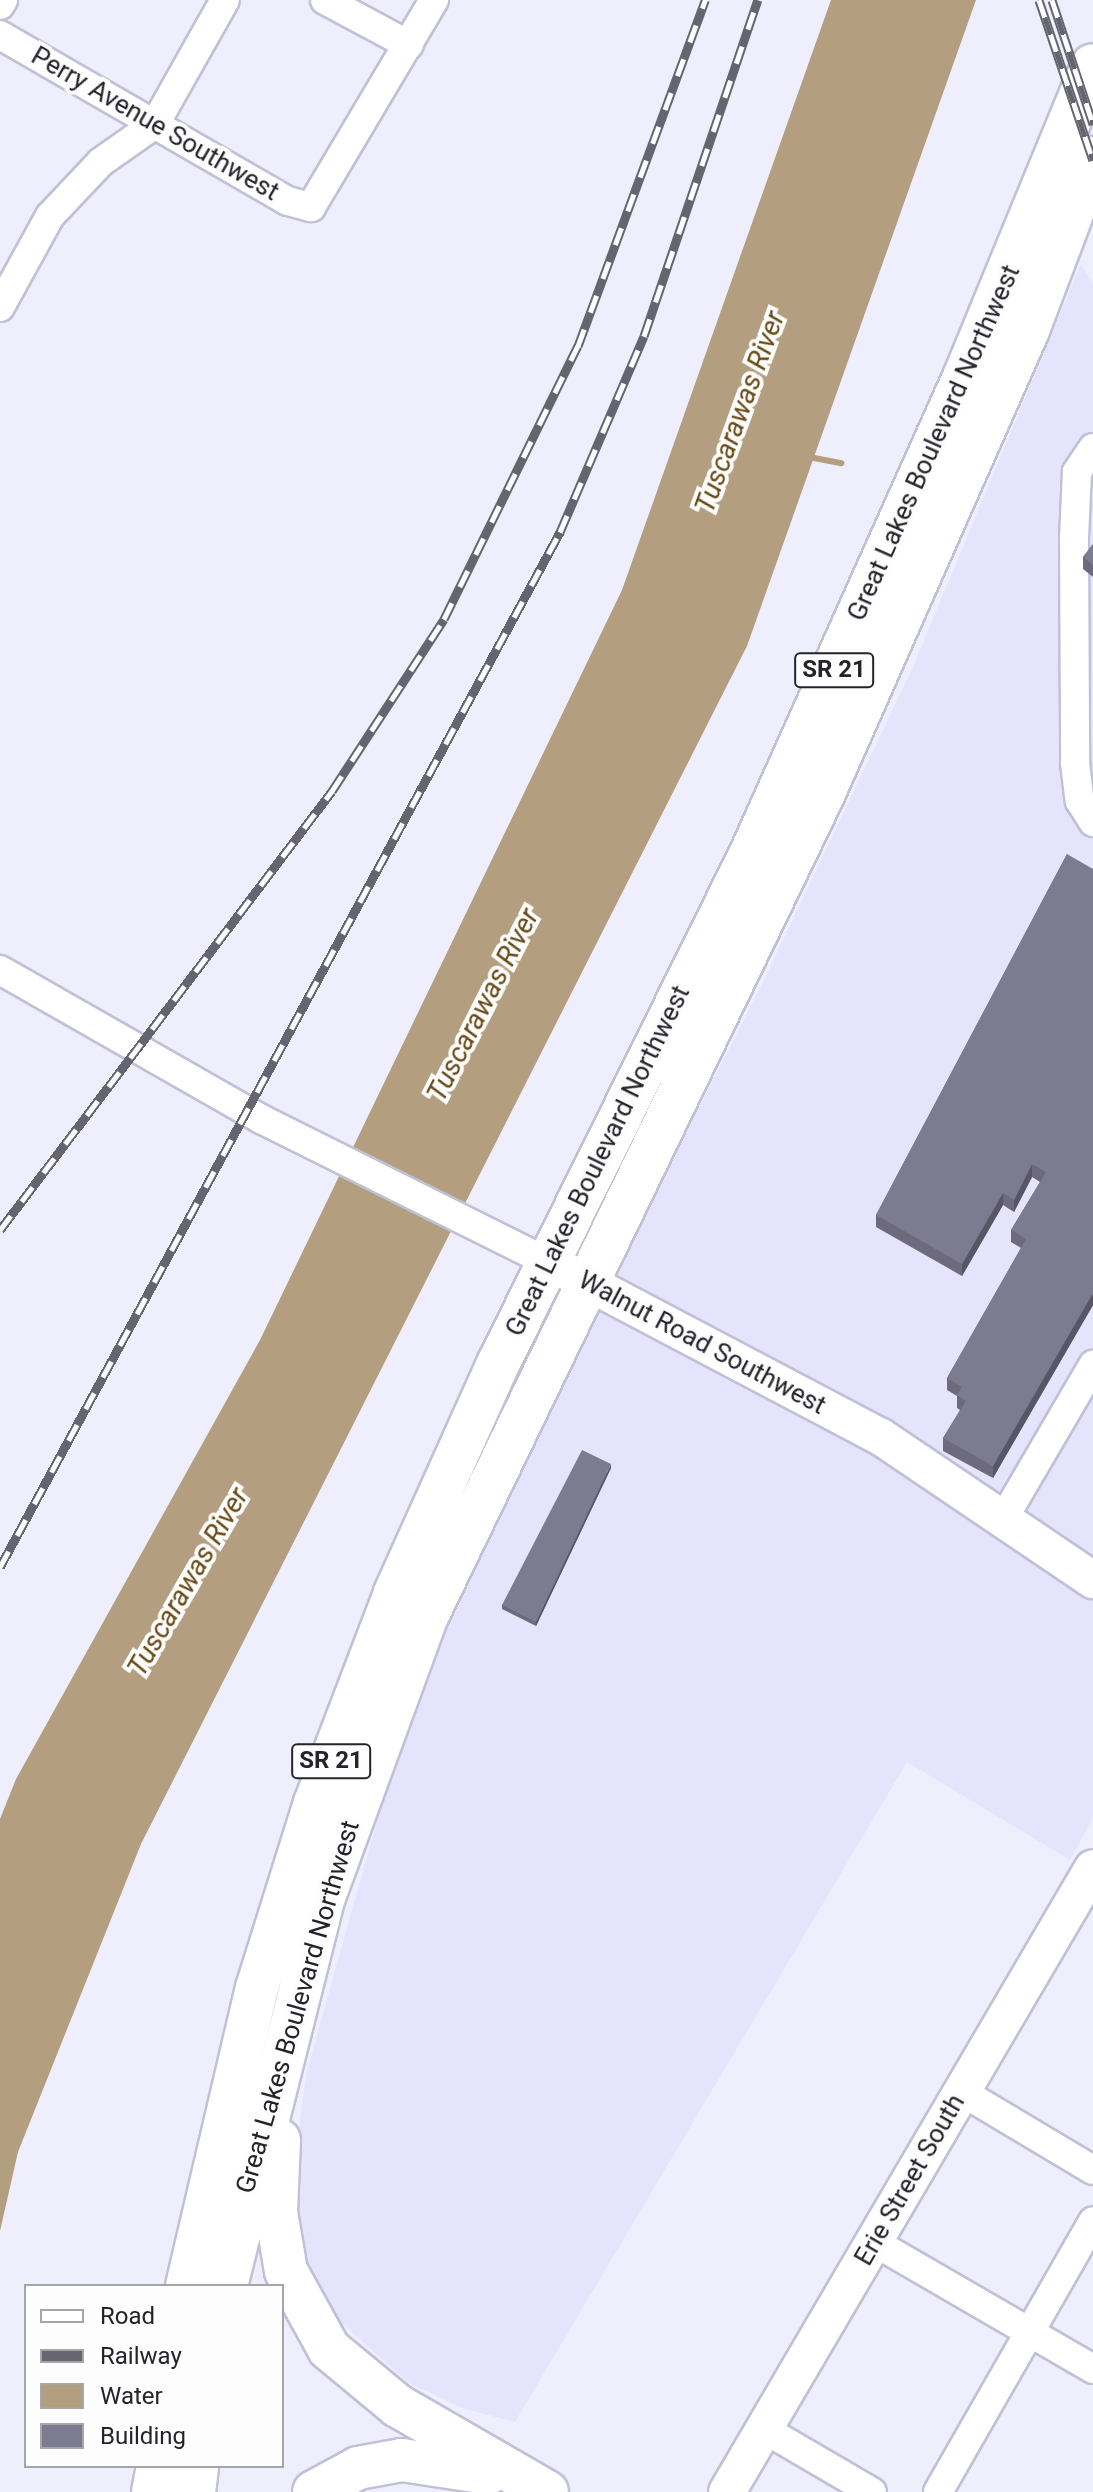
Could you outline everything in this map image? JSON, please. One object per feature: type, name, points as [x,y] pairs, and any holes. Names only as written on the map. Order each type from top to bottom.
[{"type":"highway","name":"Great Lakes Boulevard Northwest","points":[[187,2284],[241,2046],[315,1803],[407,1566],[548,1262],[842,652],[1093,65]]},
{"type":"highway","name":"Great Lakes Boulevard Northwest","points":[[226,2284],[312,1937],[427,1616],[585,1282],[823,795],[1028,330],[1093,158]]},
{"type":"highway","points":[[312,1937],[275,2182],[279,2242],[297,2299],[329,2349],[373,2389],[547,2492]]},
{"type":"highway","points":[[314,2492],[372,2464],[432,2459],[475,2468],[528,2492]]},
{"type":"highway","points":[[154,2492],[159,2468]]},
{"type":"highway","points":[[194,2492],[197,2468]]},
{"type":"main road","name":"Walnut Road Southwest","points":[[548,1262],[881,1437],[1093,1580]]},
{"type":"main road","name":"Erie Street South","points":[[727,2492],[1093,1868]]},
{"type":"street","points":[[0,5],[3,0]]},
{"type":"street","points":[[0,307],[50,216],[101,162],[155,124],[225,0]]},
{"type":"street","points":[[325,0],[409,45],[434,0]]},
{"type":"street","name":"Perry Avenue Southwest","points":[[0,35],[155,124],[311,207],[409,45]]},
{"type":"street","points":[[1093,448],[1077,472],[1074,567],[1075,763],[1080,801],[1093,822]]},
{"type":"street","name":"Walnut Road Southwest","points":[[0,970],[283,1130],[548,1262]]},
{"type":"street","points":[[1002,1521],[1093,1365]]},
{"type":"street","points":[[962,2092],[1093,2170]]},
{"type":"street","points":[[938,2492],[1093,2221]]},
{"type":"street","points":[[874,2242],[1093,2369]]},
{"type":"street","points":[[764,2429],[872,2492]]},
{"type":"shaded area","points":[[1081,264],[1093,284],[1093,1818],[1070,1860],[907,1762],[515,2422],[462,2408],[409,2383],[325,2308],[297,2262],[288,2205],[307,2071],[381,1807],[477,1543],[763,982],[912,669]]},
{"type":"water","name":"Tuscarawas River","points":[[831,0],[976,0],[747,646],[141,1844],[18,2152],[0,2231],[0,1819],[16,1779],[260,1340],[622,590]]},
{"type":"building","points":[[1093,544],[1093,565],[1083,557]]},
{"type":"building","points":[[1067,854],[1093,869],[1093,1293],[993,1466],[943,1438],[966,1401],[957,1395],[962,1387],[947,1378],[1026,1239],[1011,1230],[1046,1172],[1032,1164],[1014,1200],[1003,1193],[962,1264],[876,1215]]},
{"type":"building","points":[[582,1450],[611,1464],[536,1622],[502,1605]]},
{"type":"waterway","points":[[809,457],[841,463]]},
{"type":"railway","points":[[0,1230],[332,791],[444,619],[578,346],[705,0]]},
{"type":"railway","points":[[0,1567],[560,532],[644,336],[758,0]]},
{"type":"railway","points":[[1039,0],[1093,160]]},
{"type":"railway","points":[[1052,0],[1093,124]]}]
